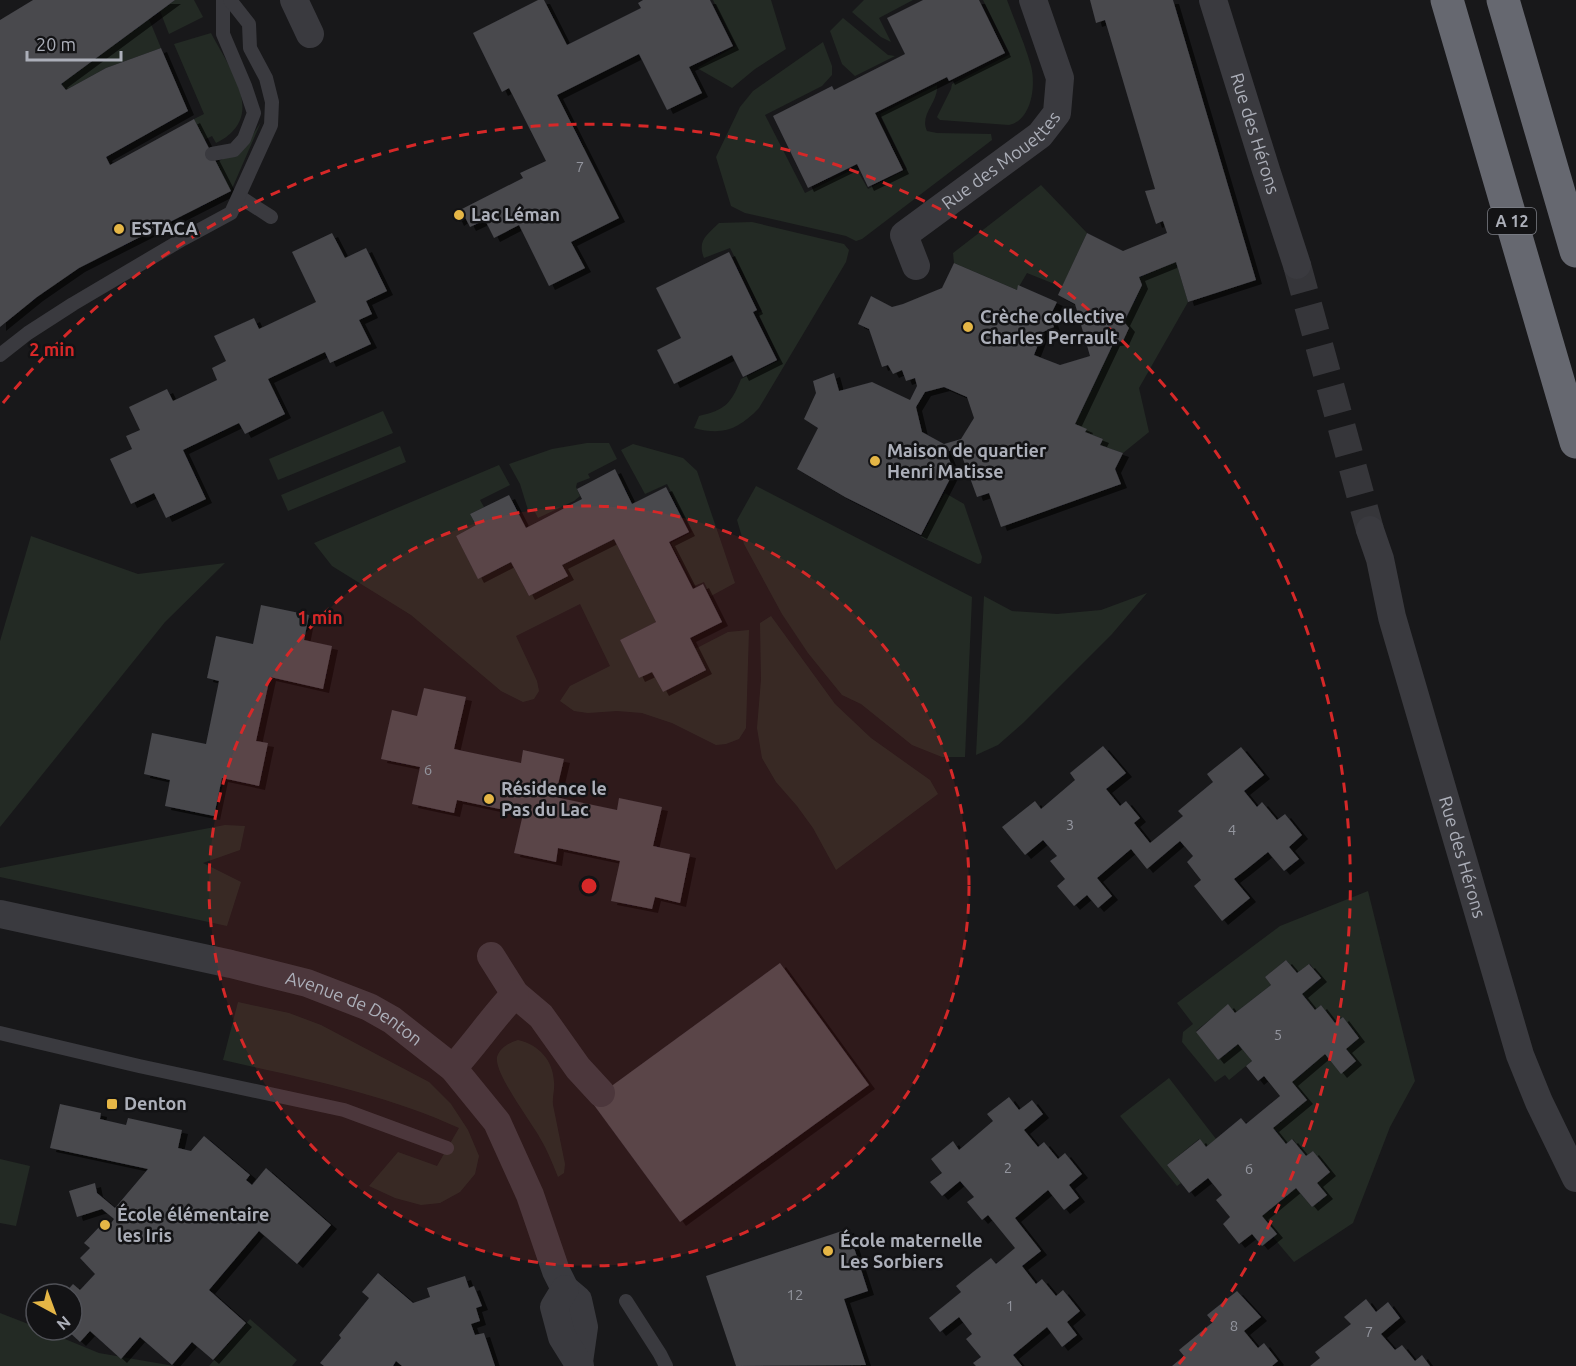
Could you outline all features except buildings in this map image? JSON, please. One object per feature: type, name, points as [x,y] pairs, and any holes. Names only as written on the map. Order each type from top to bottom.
[{"type":"highway","name":"A 12","points":[[1447,0],[1576,442]]},
{"type":"highway","name":"A 12","points":[[1503,0],[1576,251]]},
{"type":"street","points":[[294,0],[310,34]]},
{"type":"street","name":"Rue des Mouettes","points":[[916,266],[904,235],[1040,135],[1057,113],[1060,78],[1033,0]]},
{"type":"street","name":"Rue des Hérons","points":[[1213,0],[1298,265]]},
{"type":"street","name":"Rue des Hérons","points":[[1370,530],[1380,559],[1392,617],[1520,1055],[1539,1102],[1576,1178]]},
{"type":"street","name":"Avenue de Denton","points":[[0,914],[231,964],[307,983],[369,1006],[392,1020],[453,1068],[485,1105],[506,1139],[530,1195],[556,1271],[565,1289],[578,1300],[584,1327],[579,1364]]},
{"type":"street","points":[[492,956],[515,994],[541,1016],[578,1068],[602,1093]]},
{"type":"street","points":[[453,1068],[491,1019],[515,994]]},
{"type":"lane","points":[[212,154],[234,150],[244,140],[254,113],[223,34],[223,0]]},
{"type":"lane","points":[[0,355],[28,333],[73,304],[231,213],[271,125],[272,102],[266,78],[250,48],[249,24],[230,0]]},
{"type":"lane","points":[[240,197],[271,217]]},
{"type":"lane","points":[[0,1033],[139,1066],[344,1110],[447,1148]]},
{"type":"lane","points":[[626,1300],[666,1366]]},
{"type":"shaded area","points":[[175,0],[194,0],[203,17],[169,34],[160,11]]},
{"type":"shaded area","points":[[713,0],[771,0],[786,49],[755,69],[732,88],[697,68],[736,46]]},
{"type":"shaded area","points":[[864,0],[913,0],[879,18],[891,42],[881,37],[852,12]]},
{"type":"shaded area","points":[[983,0],[1007,0],[1031,66],[1033,83],[1031,101],[1023,116],[1017,122],[1009,125],[940,120],[937,117],[952,84],[1010,54]]},
{"type":"shaded area","points":[[843,18],[888,55],[895,56],[855,76],[842,64],[830,31]]},
{"type":"shaded area","points":[[149,19],[161,48],[106,68],[66,90],[61,84]]},
{"type":"shaded area","points":[[211,33],[234,76],[240,91],[242,106],[240,120],[232,132],[216,143],[212,136],[204,140],[194,119],[204,114],[174,44]]},
{"type":"shaded area","points":[[823,42],[832,66],[832,75],[822,86],[765,115],[805,193],[856,168],[868,189],[907,169],[880,114],[937,85],[935,97],[925,119],[927,131],[991,134],[992,140],[862,239],[856,241],[846,236],[745,213],[731,206],[716,157],[740,107],[753,91]]},
{"type":"shaded area","points":[[261,122],[231,191],[216,163],[246,145]]},
{"type":"shaded area","points":[[1041,185],[1087,233],[1062,287],[1027,273],[1017,290],[954,263],[953,253]]},
{"type":"shaded area","points":[[752,222],[844,244],[849,250],[846,262],[759,408],[730,429],[714,431],[694,428],[699,416],[726,405],[741,379],[780,360],[758,313],[762,311],[730,248],[704,258],[702,252],[704,238],[719,223]]},
{"type":"shaded area","points":[[1176,262],[1188,302],[1139,388],[1149,432],[1123,453],[1100,445],[1103,439],[1085,432],[1086,430],[1075,424],[1114,342],[1123,341],[1129,329],[1124,322],[1142,285],[1139,277]]},
{"type":"shaded area","points":[[383,411],[393,433],[278,480],[269,459]]},
{"type":"shaded area","points":[[587,443],[609,443],[617,459],[588,474],[590,478],[577,483],[576,487],[580,496],[574,501],[538,518],[533,508],[528,510],[520,484],[509,464],[552,449]]},
{"type":"shaded area","points":[[633,444],[683,458],[697,471],[735,583],[711,596],[704,582],[694,586],[671,543],[692,532],[667,484],[645,494],[621,450]]},
{"type":"shaded area","points":[[400,446],[406,462],[288,511],[281,495]]},
{"type":"shaded area","points":[[499,465],[510,485],[480,500],[484,507],[470,514],[476,525],[456,536],[478,578],[511,562],[529,596],[567,575],[562,565],[614,539],[656,622],[620,640],[639,678],[652,672],[663,692],[706,670],[695,649],[728,632],[749,630],[746,728],[739,739],[716,745],[672,723],[642,713],[574,711],[560,701],[570,686],[610,666],[580,604],[516,636],[537,681],[539,691],[534,699],[523,702],[501,691],[411,615],[332,566],[314,543]]},
{"type":"shaded area","points":[[756,486],[972,597],[965,757],[942,757],[912,745],[861,704],[842,695],[808,653],[782,614],[744,544],[737,520]]},
{"type":"shaded area","points":[[945,493],[964,504],[982,557],[981,563],[978,564],[921,537]]},
{"type":"shaded area","points":[[31,536],[138,574],[225,563],[165,622],[0,827],[0,641]]},
{"type":"shaded area","points":[[1147,593],[1112,634],[1023,723],[998,745],[976,755],[984,596],[1012,611],[1057,614],[1101,610]]},
{"type":"shaded area","points":[[771,616],[835,704],[871,738],[930,780],[938,794],[836,870],[813,828],[776,782],[762,758],[757,728],[761,680],[760,623]]},
{"type":"shaded area","points":[[225,825],[245,826],[240,850],[203,863],[241,882],[227,926],[0,877],[0,868]]},
{"type":"shaded area","points":[[1368,891],[1415,1081],[1390,1127],[1353,1223],[1294,1262],[1273,1237],[1277,1234],[1262,1216],[1296,1188],[1312,1207],[1327,1195],[1317,1183],[1330,1172],[1313,1151],[1306,1156],[1293,1139],[1286,1144],[1273,1128],[1307,1100],[1292,1082],[1325,1054],[1341,1073],[1356,1062],[1346,1049],[1359,1038],[1343,1017],[1335,1023],[1321,1005],[1315,1010],[1302,994],[1321,978],[1310,964],[1297,973],[1286,960],[1265,977],[1271,985],[1235,1013],[1228,1005],[1196,1031],[1218,1060],[1238,1044],[1252,1061],[1229,1080],[1225,1075],[1215,1082],[1182,1042],[1183,1032],[1193,1024],[1177,1003],[1280,926]]},
{"type":"shaded area","points":[[238,1002],[289,1013],[321,1025],[429,1082],[451,1104],[468,1130],[479,1156],[475,1174],[460,1192],[440,1203],[421,1205],[395,1198],[369,1186],[398,1152],[437,1166],[459,1128],[373,1096],[223,1060]]},
{"type":"shaded area","points":[[518,1040],[538,1050],[548,1060],[551,1067],[554,1085],[553,1105],[565,1164],[564,1173],[558,1177],[549,1154],[508,1088],[498,1065],[497,1057],[500,1051],[508,1044]]},
{"type":"shaded area","points":[[1169,1078],[1216,1139],[1206,1147],[1199,1139],[1167,1165],[1181,1183],[1177,1186],[1120,1116]]},
{"type":"shaded area","points":[[0,1159],[30,1166],[16,1226],[0,1223]]},
{"type":"shaded area","points":[[0,1313],[24,1322],[24,1342],[72,1342],[99,1353],[174,1366],[0,1366]]},
{"type":"shaded area","points":[[250,1319],[297,1360],[292,1366],[209,1366]]},
{"type":"tunnel","points":[[1297,265],[1370,530]]},
{"type":"place","name":"Lac Léman","points":[[459,215]]},
{"type":"place","name":"ESTACA","points":[[119,229]]},
{"type":"place","name":"Crèche collective Charles Perrault","points":[[968,327]]},
{"type":"place","name":"Maison de quartier Henri Matisse","points":[[875,461]]},
{"type":"place","name":"Résidence le Pas du Lac","points":[[489,799]]},
{"type":"place","name":"Denton","points":[[112,1104]]},
{"type":"place","name":"École élémentaire les Iris","points":[[105,1225]]},
{"type":"place","name":"École maternelle Les Sorbiers","points":[[828,1251]]}]
